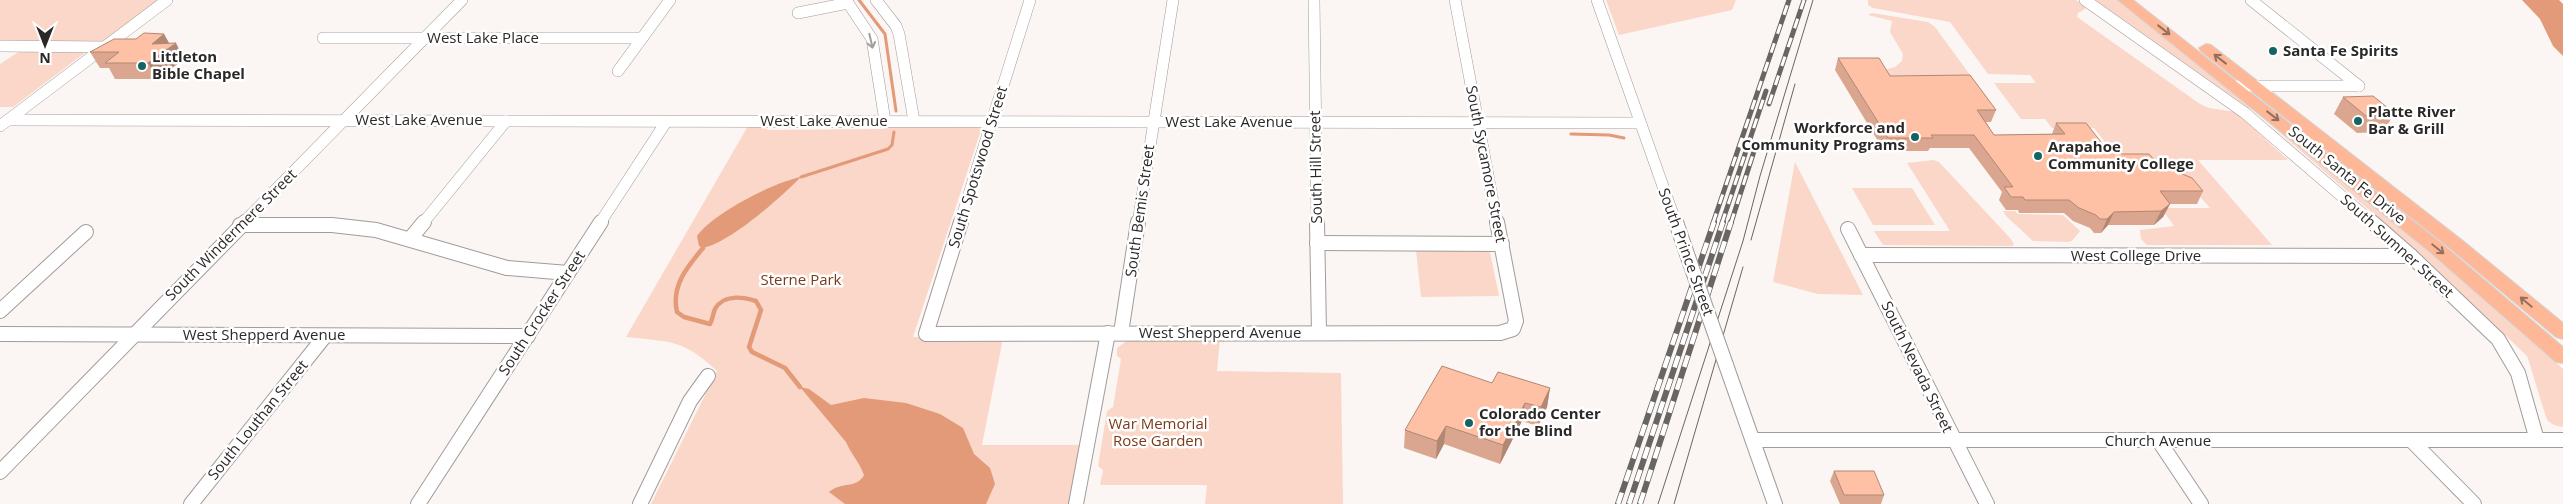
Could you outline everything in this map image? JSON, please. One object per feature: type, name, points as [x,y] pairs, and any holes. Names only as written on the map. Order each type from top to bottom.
[{"type":"highway","name":"South Santa Fe Drive","points":[[2125,0],[2463,270],[2563,356]]},
{"type":"highway","name":"South Santa Fe Drive","points":[[2144,0],[2457,245],[2563,333]]},
{"type":"highway","points":[[2463,270],[2477,289],[2563,365]]},
{"type":"street","points":[[4,123],[168,0]]},
{"type":"street","name":"South Windermere Street","points":[[0,472],[462,0]]},
{"type":"street","points":[[618,71],[670,0]]},
{"type":"street","points":[[876,0],[896,26],[899,34],[914,121]]},
{"type":"street","name":"South Spotswood Street","points":[[926,334],[1030,0]]},
{"type":"street","name":"South Bemis Street","points":[[1076,504],[1115,333],[1173,0]]},
{"type":"street","name":"South Hill Street","points":[[1314,0],[1319,333]]},
{"type":"street","name":"South Sycamore Street","points":[[1456,0],[1516,321],[1513,329]]},
{"type":"street","name":"South Prince Street","points":[[1597,0],[1775,504]]},
{"type":"street","name":"South Sumner Street","points":[[2085,0],[2245,113],[2411,256],[2498,339],[2511,358],[2518,373],[2537,440]]},
{"type":"street","points":[[2235,86],[2359,86],[2251,0]]},
{"type":"street","points":[[798,13],[847,1],[872,39],[885,121]]},
{"type":"street","name":"West Lake Place","points":[[323,38],[642,38]]},
{"type":"street","points":[[0,46],[105,47]]},
{"type":"street","name":"West Lake Avenue","points":[[4,123],[345,120],[666,122],[992,120],[1639,123]]},
{"type":"street","points":[[410,239],[506,120]]},
{"type":"street","name":"South Crocker Street","points":[[418,504],[666,122]]},
{"type":"street","points":[[240,225],[359,227],[410,239],[507,268],[568,273]]},
{"type":"street","name":"South Nevada Street","points":[[1848,229],[1987,504]]},
{"type":"street","points":[[0,311],[86,232]]},
{"type":"street","points":[[1317,243],[1502,244]]},
{"type":"street","name":"West College Drive","points":[[1862,255],[2411,256]]},
{"type":"street","name":"West Shepperd Avenue","points":[[926,334],[1500,333],[1513,329]]},
{"type":"street","name":"West Shepperd Avenue","points":[[0,334],[528,336]]},
{"type":"street","name":"South Louthan Street","points":[[191,504],[325,336]]},
{"type":"street","points":[[640,504],[690,401],[708,376]]},
{"type":"street","name":"Church Avenue","points":[[1753,440],[2563,440]]},
{"type":"street","points":[[2411,440],[2474,504]]},
{"type":"street","points":[[2159,441],[2201,504]]},
{"type":"green space","points":[[0,0],[158,0],[102,42],[0,44]]},
{"type":"green space","points":[[1606,0],[1736,0],[1732,10],[1619,35]]},
{"type":"green space","points":[[1868,0],[2076,0],[2084,5],[2085,9],[2078,13],[2077,17],[2200,104],[2209,108],[2236,112],[2288,160],[2198,160],[2272,245],[2147,245],[2141,239],[2140,230],[2174,226],[2161,208],[2210,208],[2168,160],[2128,159],[2118,147],[2108,146],[2094,128],[2052,128],[2045,119],[2021,119],[1994,83],[2036,83],[2030,75],[1988,74],[1950,22],[1873,8],[1868,5]]},
{"type":"green space","points":[[2095,0],[2121,0],[2402,226],[2510,320],[2563,369],[2563,427],[2548,421],[2527,356],[2427,260],[2259,115]]},
{"type":"green space","points":[[1872,13],[1928,22],[1935,27],[1978,86],[1889,86],[1880,71],[1895,67],[1902,61],[1903,54],[1890,32],[1892,21],[1868,15]]},
{"type":"green space","points":[[20,51],[86,52],[13,107],[0,107],[0,64]]},
{"type":"green space","name":"Sterne Park","points":[[890,125],[982,127],[913,337],[1003,338],[982,445],[1086,445],[1076,504],[651,504],[717,371],[685,347],[666,342],[626,337],[748,126],[762,126],[768,130],[882,129]]},
{"type":"green space","points":[[1934,160],[1939,162],[2010,238],[2014,244],[2012,246],[1883,245],[1874,231],[1950,231],[1907,163]]},
{"type":"green space","points":[[1795,162],[1863,295],[1818,294],[1773,282]]},
{"type":"green space","points":[[1852,188],[1912,188],[1935,225],[1873,225]]},
{"type":"green space","points":[[2003,211],[2015,211],[2018,214],[2063,215],[2080,231],[2072,241],[2068,242],[2033,241]]},
{"type":"green space","points":[[1416,250],[1490,252],[1499,296],[1421,297]]},
{"type":"green space","name":"War Memorial Rose Garden","points":[[1220,338],[1217,371],[1341,373],[1343,504],[1205,504],[1207,485],[1100,485],[1103,470],[1098,466],[1107,411],[1113,407],[1121,359],[1117,356],[1117,348],[1128,340]]},
{"type":"shaded area","points":[[2522,0],[2559,0],[2563,4],[2563,56],[2553,46],[2540,19]]},
{"type":"shaded area","points":[[801,177],[781,196],[741,228],[714,244],[703,248],[699,246],[697,236],[705,227],[729,209],[775,185]]},
{"type":"shaded area","points":[[800,387],[809,389],[831,405],[864,398],[906,403],[940,414],[963,428],[974,454],[990,468],[995,484],[986,504],[845,504],[829,492],[839,487],[853,484],[864,475],[846,442]]},
{"type":"building","points":[[144,33],[164,34],[152,44],[176,43],[148,63],[105,63],[119,52],[90,52],[114,39],[136,39]]},
{"type":"building","name":"Arapahoe Community College","points":[[1838,58],[1879,58],[1890,76],[1970,75],[1996,110],[1977,110],[1994,135],[2065,134],[2056,123],[2086,123],[2105,147],[2117,147],[2122,154],[2149,154],[2158,164],[2192,178],[2203,191],[2160,191],[2170,204],[2161,211],[2114,212],[2107,219],[2100,219],[2096,215],[2079,208],[2069,200],[2025,200],[2023,197],[2011,197],[2004,187],[2013,187],[1974,135],[1931,135],[1933,138],[1888,138]]},
{"type":"building","points":[[2373,96],[2393,112],[2393,115],[2366,116],[2343,97]]},
{"type":"building","name":"Colorado Center for the Blind","points":[[1442,366],[1492,383],[1498,372],[1550,388],[1541,407],[1525,403],[1503,445],[1446,426],[1437,441],[1405,430]]},
{"type":"building","points":[[1834,471],[1874,471],[1884,495],[1844,495]]},
{"type":"waterway","points":[[859,0],[885,34],[896,111]]},
{"type":"waterway","points":[[801,177],[888,149],[892,145],[894,132]]},
{"type":"waterway","points":[[1571,134],[1609,135],[1624,138]]},
{"type":"waterway","points":[[703,248],[691,262],[678,285],[676,294],[677,312],[684,317],[710,324],[715,309],[723,301],[734,298],[756,301],[761,310],[749,347],[752,352],[785,368],[800,387]]},
{"type":"tram line","points":[[1658,504],[1743,241],[1760,176],[1813,0]]},
{"type":"tram line","points":[[1751,240],[1795,84]]},
{"type":"tram line","points":[[1674,504],[1743,267]]},
{"type":"railway","points":[[1713,223],[1789,0]]},
{"type":"railway","points":[[1769,104],[1804,0]]},
{"type":"railway","points":[[1722,223],[1766,91]]},
{"type":"railway","points":[[1731,223],[1756,145]]},
{"type":"railway","points":[[1618,504],[1714,222]]},
{"type":"railway","points":[[1629,504],[1723,222]]},
{"type":"railway","points":[[1640,504],[1731,222]]},
{"type":"place","name":"Santa Fe Spirits","points":[[2273,51]]},
{"type":"place","name":"Littleton Bible Chapel","points":[[142,66]]},
{"type":"place","name":"Platte River Bar & Grill","points":[[2358,121]]},
{"type":"place","name":"Workforce and Community Programs","points":[[1915,137]]},
{"type":"place","name":"Arapahoe Community College","points":[[2038,156]]},
{"type":"place","name":"Colorado Center for the Blind","points":[[1469,423]]}]
